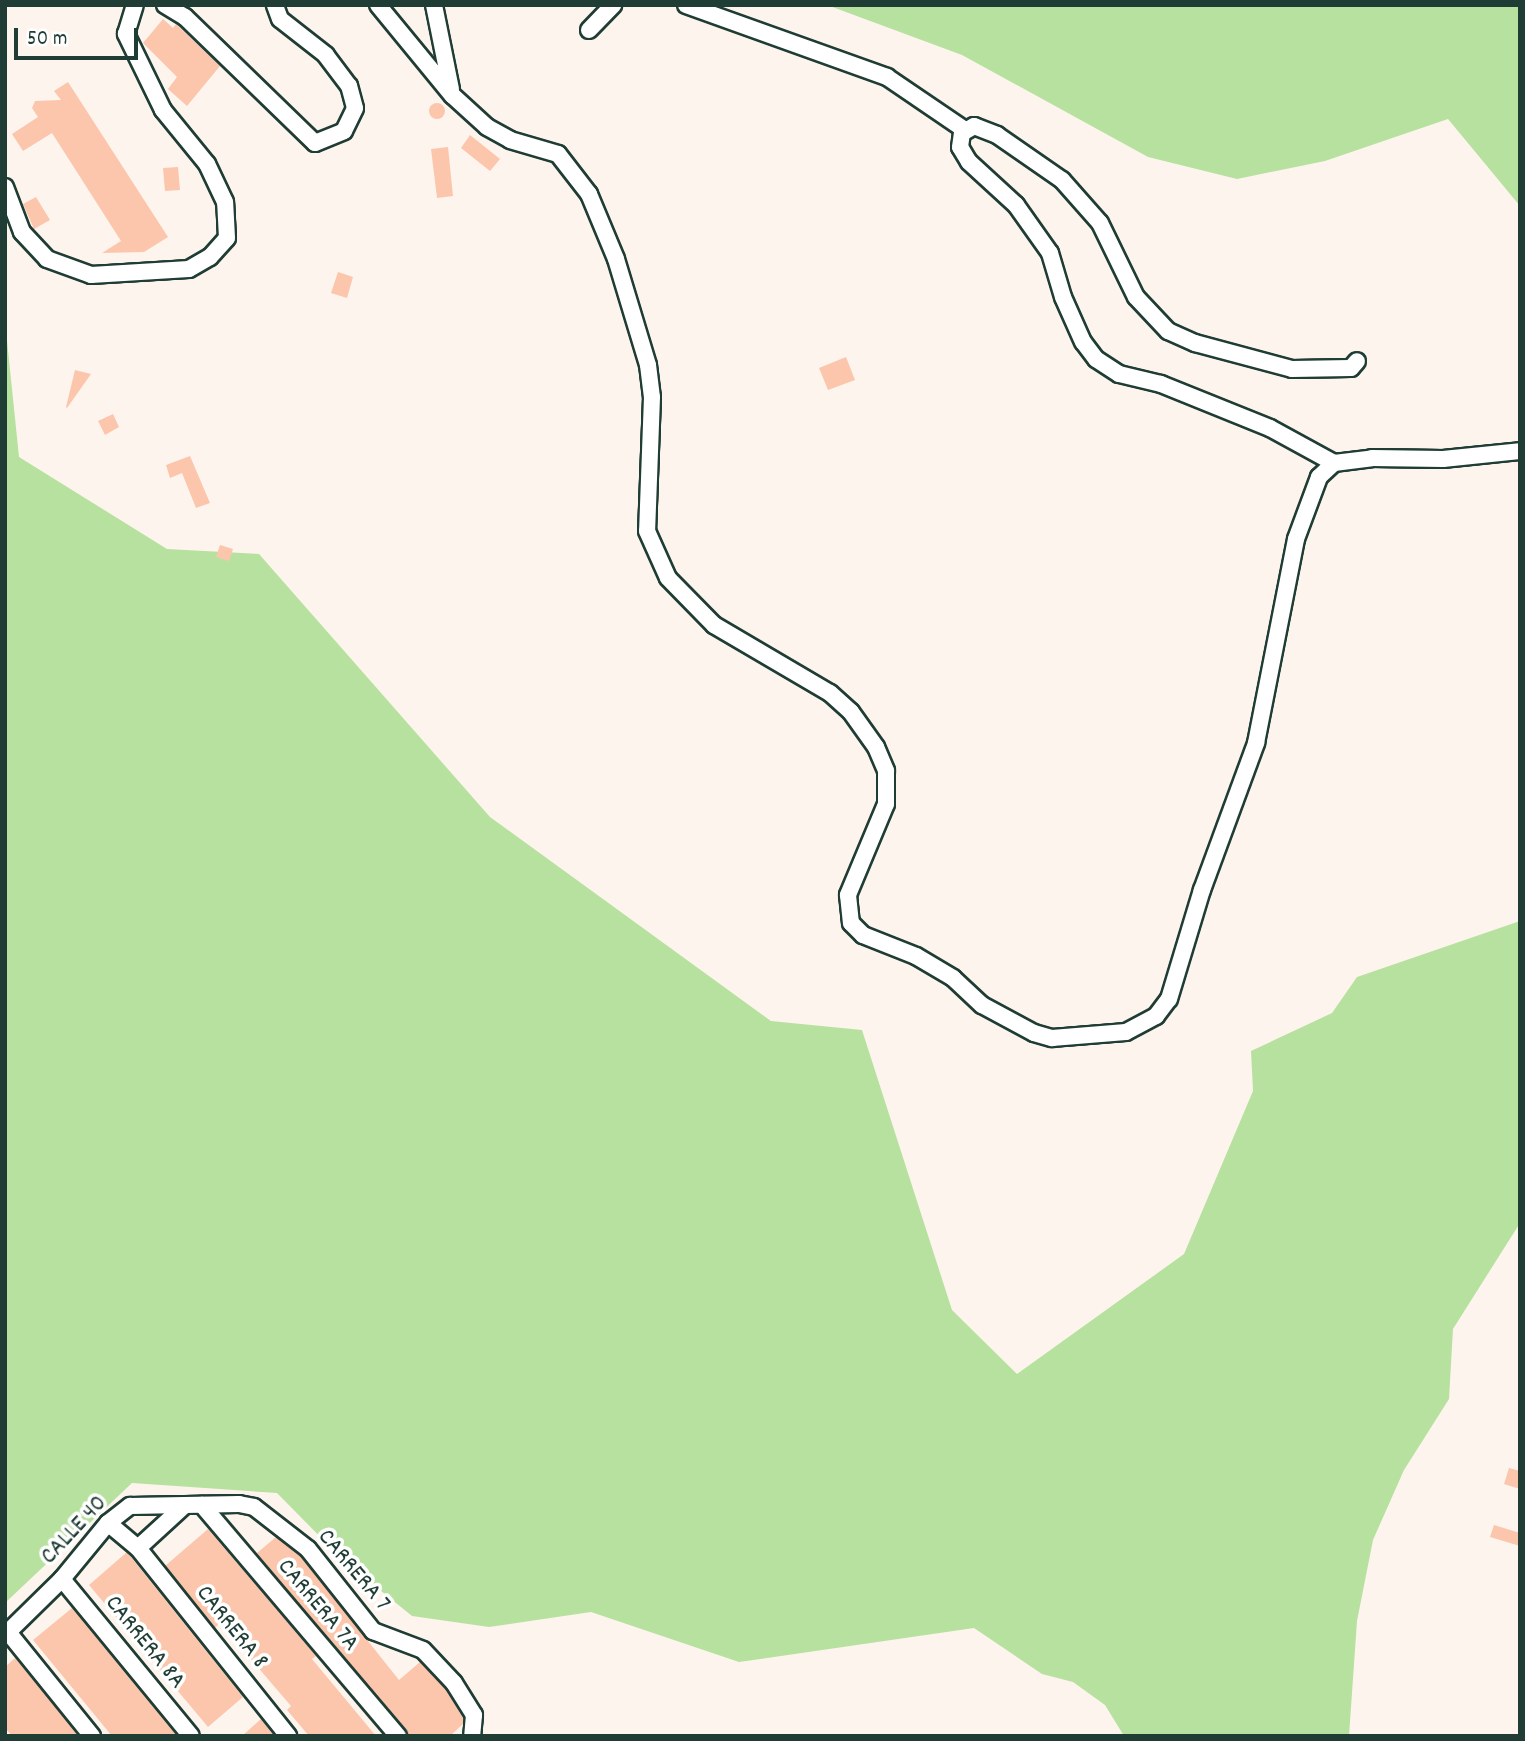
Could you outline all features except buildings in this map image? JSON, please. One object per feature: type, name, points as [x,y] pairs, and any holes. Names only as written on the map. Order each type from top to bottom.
[{"type":"street","points":[[5,187],[22,232],[47,259],[91,275],[189,270],[210,257],[227,238],[225,202],[206,164],[163,110],[126,34],[135,5]]},
{"type":"street","points":[[165,5],[185,17],[315,144],[344,131],[355,108],[349,86],[327,55],[280,19],[275,5]]},
{"type":"street","points":[[378,5],[452,95],[510,140],[558,154],[580,177],[616,259],[648,365],[652,397],[647,531],[668,578],[714,625],[841,702],[882,758],[886,804],[848,895],[852,923],[869,939],[916,956],[953,978],[982,1005],[1015,1025],[1052,1038],[1126,1032],[1156,1016],[1169,999],[1202,890],[1256,743],[1296,539],[1319,477],[1334,463]]},
{"type":"street","points":[[434,5],[452,95]]},
{"type":"street","points":[[589,30],[613,5]]},
{"type":"street","points":[[686,5],[887,77],[965,130]]},
{"type":"street","points":[[1357,360],[1350,368],[1292,369],[1195,343],[1168,331],[1136,297],[1100,223],[1076,194],[1020,148],[974,126],[965,130],[960,142],[970,162],[1016,205],[1050,253],[1068,308],[1096,359],[1119,373],[1161,384],[1270,428],[1334,463],[1520,451]]},
{"type":"street","name":"CARRERA 7A","points":[[202,1505],[398,1736]]},
{"type":"street","name":"CALLE 40","points":[[6,1634],[62,1579],[108,1522],[130,1506],[247,1505],[275,1522]]},
{"type":"street","points":[[138,1548],[184,1506]]},
{"type":"street","name":"CARRERA 8","points":[[108,1522],[138,1548],[288,1736]]},
{"type":"street","name":"CARRERA 7","points":[[275,1522],[308,1549],[373,1631],[423,1650],[454,1683],[474,1714],[472,1735]]},
{"type":"street","name":"CARRERA 8A","points":[[62,1579],[191,1736]]},
{"type":"street","points":[[6,1634],[92,1736]]},
{"type":"green space","points":[[827,5],[1520,5],[1520,206],[1448,119],[1325,161],[1237,179],[1148,157],[962,55]]},
{"type":"green space","points":[[5,321],[19,457],[167,549],[259,554],[490,817],[771,1021],[862,1030],[952,1310],[1017,1374],[1184,1254],[1253,1091],[1251,1051],[1332,1013],[1357,977],[1520,921],[1520,1223],[1453,1329],[1449,1399],[1404,1470],[1373,1540],[1357,1621],[1349,1736],[1124,1736],[1105,1705],[1073,1682],[1042,1674],[974,1628],[739,1662],[591,1612],[489,1627],[412,1616],[343,1560],[277,1493],[132,1483],[5,1603]]}]
